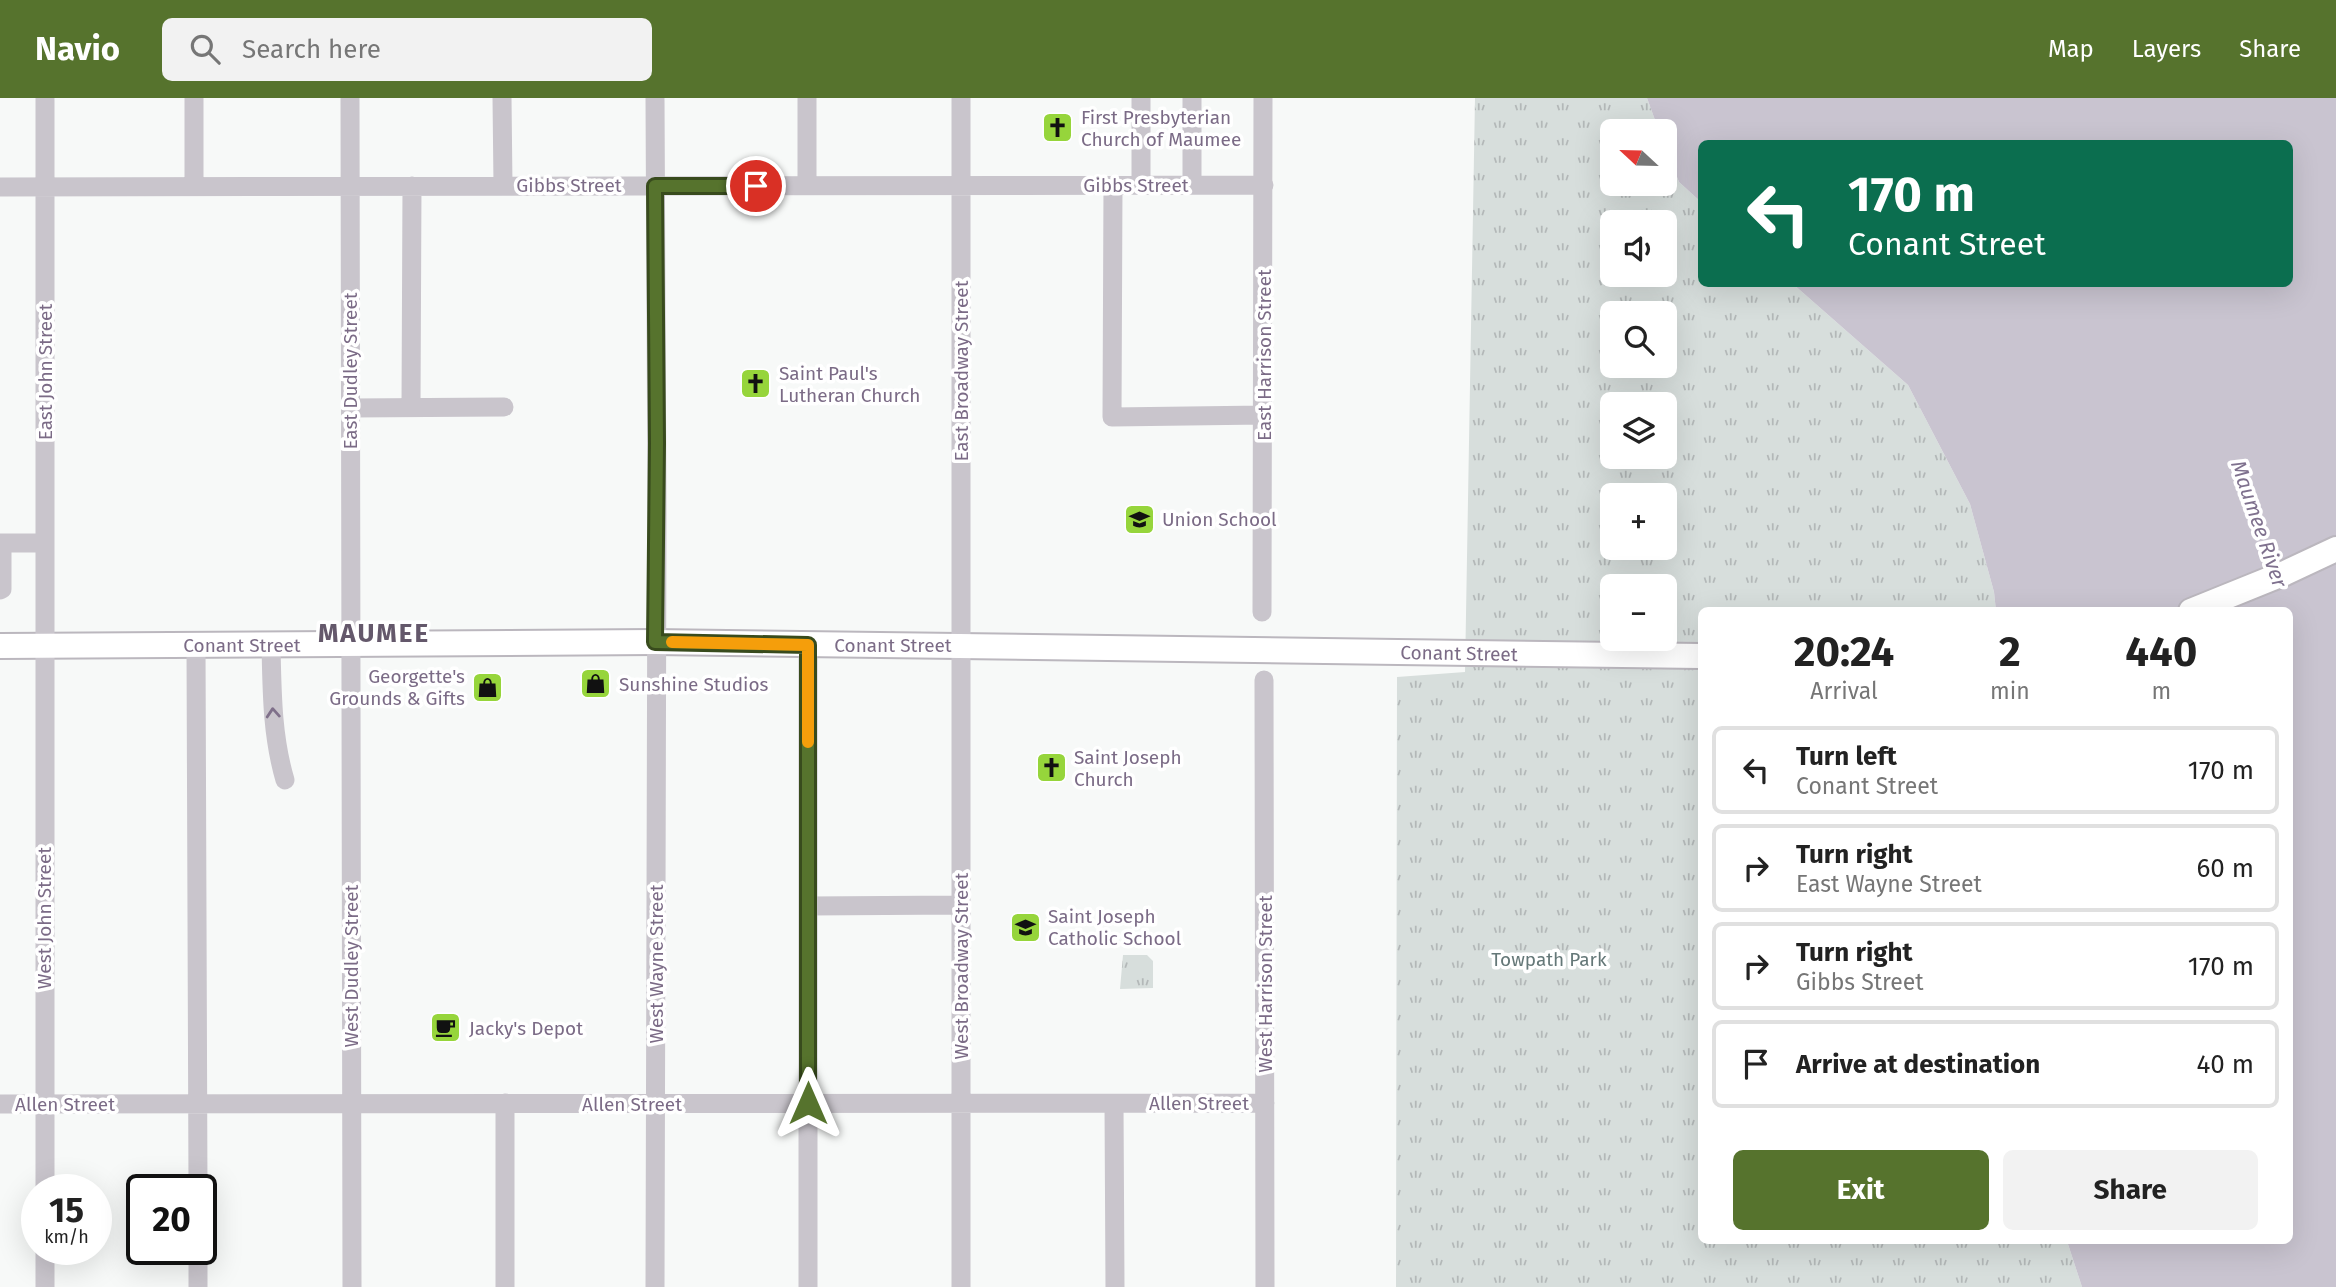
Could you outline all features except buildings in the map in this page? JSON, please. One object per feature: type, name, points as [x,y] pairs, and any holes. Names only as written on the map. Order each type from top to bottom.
[{"type":"main road","points":[[2201,607],[2336,549]]},
{"type":"main road","name":"Conant Street","points":[[0,646],[655,642],[1698,656]]},
{"type":"street","name":"East John Street","points":[[44,646],[45,98]]},
{"type":"street","points":[[194,98],[194,186]]},
{"type":"street","name":"East Dudley Street","points":[[349,98],[352,645]]},
{"type":"street","points":[[502,98],[503,185]]},
{"type":"street","name":"West Wayne Street","points":[[654,98],[657,436],[655,1287]]},
{"type":"street","points":[[807,98],[807,185]]},
{"type":"street","name":"East Broadway Street","points":[[961,98],[962,645]]},
{"type":"street","points":[[1141,98],[1142,185]]},
{"type":"street","points":[[1192,98],[1192,185]]},
{"type":"street","name":"East Harrison Street","points":[[1262,612],[1263,98]]},
{"type":"street","points":[[1113,185],[1112,416],[1264,415]]},
{"type":"street","name":"Gibbs Street","points":[[0,187],[1264,185]]},
{"type":"street","points":[[411,407],[412,186]]},
{"type":"street","points":[[351,408],[504,407]]},
{"type":"street","points":[[0,590],[1,543],[45,543]]},
{"type":"street","points":[[196,645],[198,1174]]},
{"type":"street","points":[[271,645],[275,738],[285,780]]},
{"type":"street","name":"West Dudley Street","points":[[352,645],[352,1287]]},
{"type":"street","points":[[808,645],[808,1287]]},
{"type":"street","name":"West Broadway Street","points":[[961,1287],[962,645]]},
{"type":"street","name":"West John Street","points":[[44,646],[45,1174]]},
{"type":"street","name":"West Harrison Street","points":[[1264,680],[1265,1287]]},
{"type":"street","points":[[809,906],[961,905]]},
{"type":"street","points":[[505,1103],[505,1287]]},
{"type":"street","name":"Allen Street","points":[[0,1104],[1265,1103]]},
{"type":"street","points":[[1114,1104],[1115,1287]]},
{"type":"street","points":[[45,1265],[45,1287]]},
{"type":"street","points":[[198,1265],[198,1287]]},
{"type":"green space","name":"Towpath Park","points":[[1475,98],[1647,98],[1655,119],[1600,119],[1600,196],[1677,196],[1677,177],[1698,199],[1698,287],[1796,287],[1908,385],[1970,504],[1996,607],[1698,607],[1698,1244],[2068,1244],[2082,1287],[1396,1287],[1397,677],[1465,672]]},
{"type":"green space","points":[[1123,955],[1147,955],[1153,961],[1153,988],[1120,989]]},
{"type":"water","name":"Maumee River","points":[[1647,98],[2336,98],[2336,1287],[2082,1287],[2068,1244],[2293,1244],[2293,607],[1996,607],[1970,504],[1908,385],[1796,287],[2293,287],[2293,140],[1698,140],[1698,199],[1679,182],[1677,119],[1655,119]]},
{"type":"slow traffic","points":[[672,642],[808,645],[808,742]]},
{"type":"place","name":"First Presbyterian Church of Maumee","points":[[1058,128]]},
{"type":"place","name":"Saint Paul's Lutheran Church","points":[[756,384]]},
{"type":"place","name":"Union School","points":[[1139,519]]},
{"type":"place","name":"Sunshine Studios","points":[[596,684]]},
{"type":"place","name":"Georgette's Grounds & Gifts","points":[[488,687]]},
{"type":"place","name":"Saint Joseph Church","points":[[1051,768]]},
{"type":"place","name":"Saint Joseph Catholic School","points":[[1025,927]]},
{"type":"place","name":"Jacky's Depot","points":[[446,1028]]},
{"type":"district","name":"MAUMEE","points":[[374,633]]},
{"type":"route","points":[[756,186],[655,186],[655,642],[808,645],[808,1103]]}]
